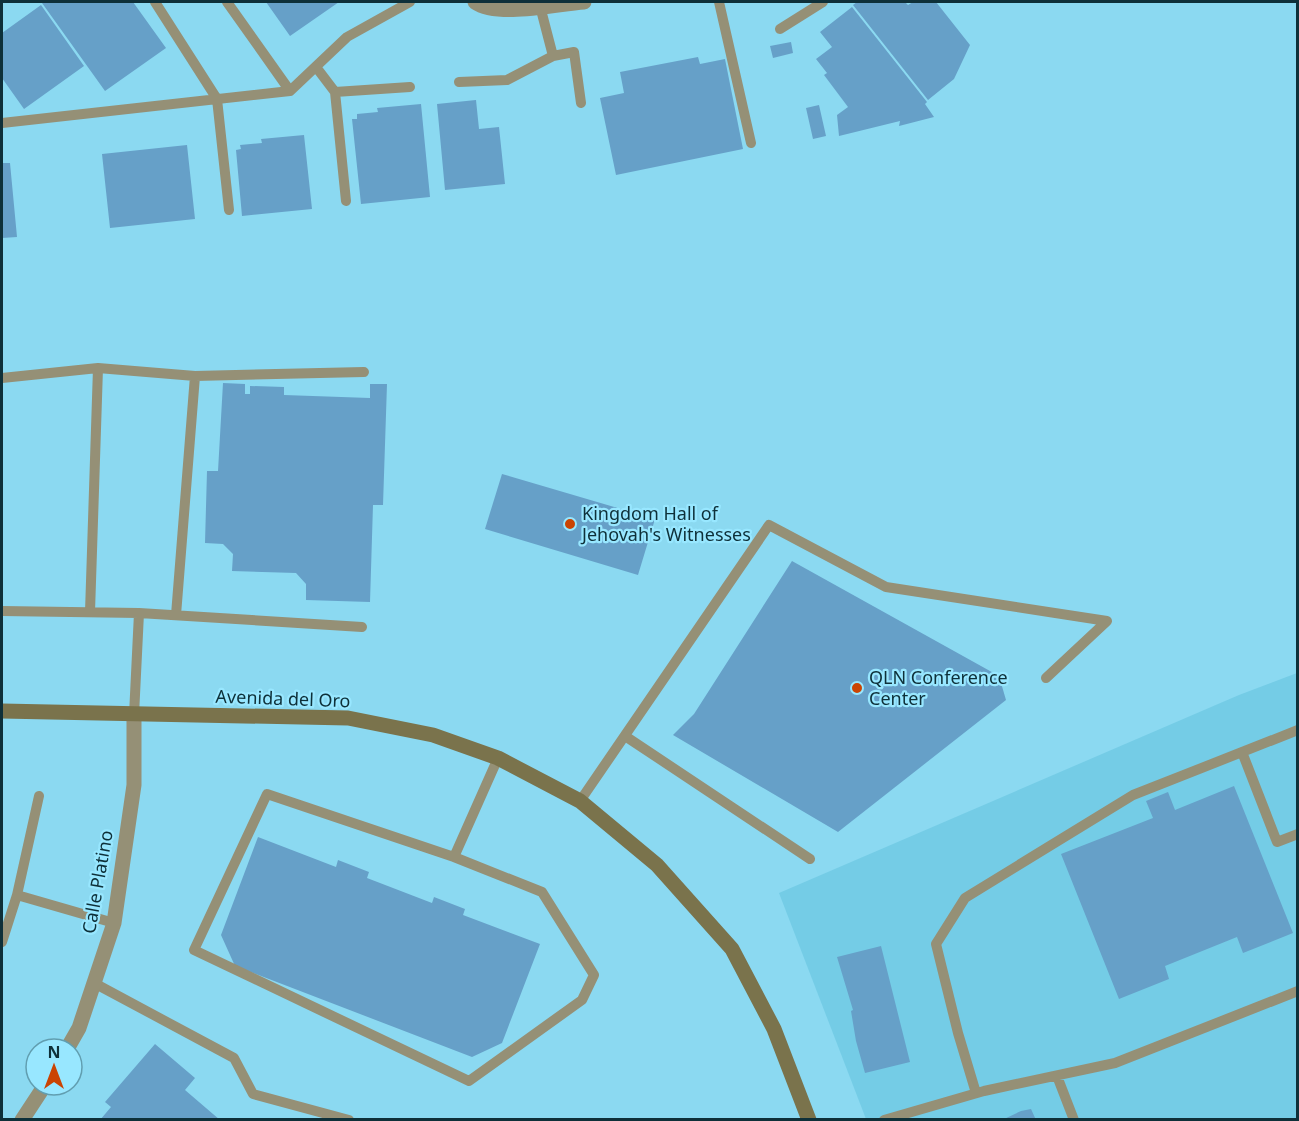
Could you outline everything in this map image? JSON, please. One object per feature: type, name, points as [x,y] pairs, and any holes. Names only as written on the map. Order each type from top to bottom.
[{"type":"street","points":[[475,2],[481,6],[501,10],[584,2]]},
{"type":"street","name":"Avenida del Oro","points":[[2,711],[348,718],[433,735],[498,758],[580,801],[657,865],[732,949],[774,1029],[809,1119]]},
{"type":"street","name":"Calle Platino","points":[[74,1037],[79,1028],[114,923],[134,785],[134,715]]},
{"type":"street","points":[[22,1119],[37,1097]]},
{"type":"lane","points":[[155,2],[217,99],[229,210]]},
{"type":"lane","points":[[227,2],[290,91]]},
{"type":"lane","points":[[2,123],[290,91],[347,37],[410,2]]},
{"type":"lane","points":[[719,2],[751,143]]},
{"type":"lane","points":[[780,29],[823,2]]},
{"type":"lane","points":[[540,6],[553,56]]},
{"type":"lane","points":[[459,82],[507,80],[553,56],[574,52],[580,103]]},
{"type":"lane","points":[[316,67],[335,92],[346,201]]},
{"type":"lane","points":[[335,92],[410,87]]},
{"type":"lane","points":[[90,612],[98,368]]},
{"type":"lane","points":[[2,378],[98,368],[195,376],[364,372]]},
{"type":"lane","points":[[176,615],[195,376]]},
{"type":"lane","points":[[580,801],[769,525],[886,587],[1107,621],[1046,678]]},
{"type":"lane","points":[[2,611],[138,613],[362,627]]},
{"type":"lane","points":[[134,715],[138,613]]},
{"type":"lane","points":[[976,1093],[936,944],[965,898],[1133,795],[1298,730]]},
{"type":"lane","points":[[625,736],[810,859]]},
{"type":"lane","points":[[1242,752],[1277,842],[1298,834]]},
{"type":"lane","points":[[454,857],[498,758]]},
{"type":"lane","points":[[267,794],[454,857],[542,892],[594,975],[582,1000],[469,1081],[194,950],[267,794]]},
{"type":"lane","points":[[2,942],[17,895],[39,796]]},
{"type":"lane","points":[[17,895],[114,923]]},
{"type":"lane","points":[[94,983],[234,1058],[253,1094],[349,1119]]},
{"type":"lane","points":[[885,1119],[976,1093],[1115,1063],[1298,991]]},
{"type":"lane","points":[[1057,1076],[1074,1119]]},
{"type":"shaded area","points":[[1297,673],[1297,1119],[866,1119],[779,893],[1239,695]]},
{"type":"building","points":[[133,2],[166,48],[105,91],[42,3]]},
{"type":"building","points":[[266,2],[339,2],[290,36]]},
{"type":"building","points":[[857,2],[905,2],[908,5],[913,2],[936,2],[970,45],[954,79],[928,100],[853,5]]},
{"type":"building","points":[[41,5],[84,66],[24,109],[2,78],[2,33]]},
{"type":"building","points":[[852,7],[927,102],[925,104],[934,117],[899,126],[900,121],[839,136],[837,115],[848,107],[824,75],[827,73],[816,59],[832,47],[820,32]]},
{"type":"building","points":[[791,42],[793,53],[773,58],[770,46]]},
{"type":"building","points":[[698,57],[700,64],[725,59],[743,149],[616,175],[600,98],[624,93],[620,72]]},
{"type":"building","points":[[476,100],[479,129],[499,127],[505,184],[445,190],[437,104]]},
{"type":"building","points":[[421,104],[430,197],[361,204],[352,119],[357,119],[357,114],[378,112],[377,108]]},
{"type":"building","points":[[819,105],[826,136],[813,139],[806,108]]},
{"type":"building","points":[[304,135],[312,209],[242,216],[236,150],[241,149],[240,145],[262,143],[261,139]]},
{"type":"building","points":[[187,145],[195,219],[110,228],[102,154]]},
{"type":"building","points":[[2,163],[10,163],[17,237],[2,238]]},
{"type":"building","points":[[223,383],[245,384],[245,394],[250,394],[250,386],[284,387],[284,395],[370,398],[370,384],[387,384],[383,505],[373,505],[370,602],[306,600],[306,584],[296,573],[232,571],[233,554],[223,544],[205,543],[207,471],[218,471]]},
{"type":"building","name":"Kingdom Hall of Jehovah's Witnesses","points":[[502,474],[655,519],[638,575],[485,529]]},
{"type":"building","name":"QLN Conference Center","points":[[792,561],[999,676],[1006,700],[838,832],[673,735],[694,714]]},
{"type":"building","points":[[1234,786],[1293,933],[1243,953],[1237,937],[1165,966],[1169,979],[1119,999],[1061,854],[1153,818],[1146,801],[1168,792],[1175,810]]},
{"type":"building","points":[[258,837],[336,867],[338,860],[369,872],[367,878],[432,903],[434,897],[465,909],[463,915],[540,944],[502,1043],[472,1057],[235,966],[221,935]]},
{"type":"building","points":[[881,946],[910,1062],[865,1073],[856,1041],[851,1011],[853,1010],[837,957]]},
{"type":"building","points":[[155,1044],[195,1078],[185,1090],[220,1120],[100,1120],[111,1107],[105,1102]]},
{"type":"building","points":[[1031,1109],[1036,1120],[1002,1120],[1021,1111]]},
{"type":"place","name":"Kingdom Hall of Jehovah's Witnesses","points":[[570,524]]},
{"type":"place","name":"QLN Conference Center","points":[[857,688]]}]
